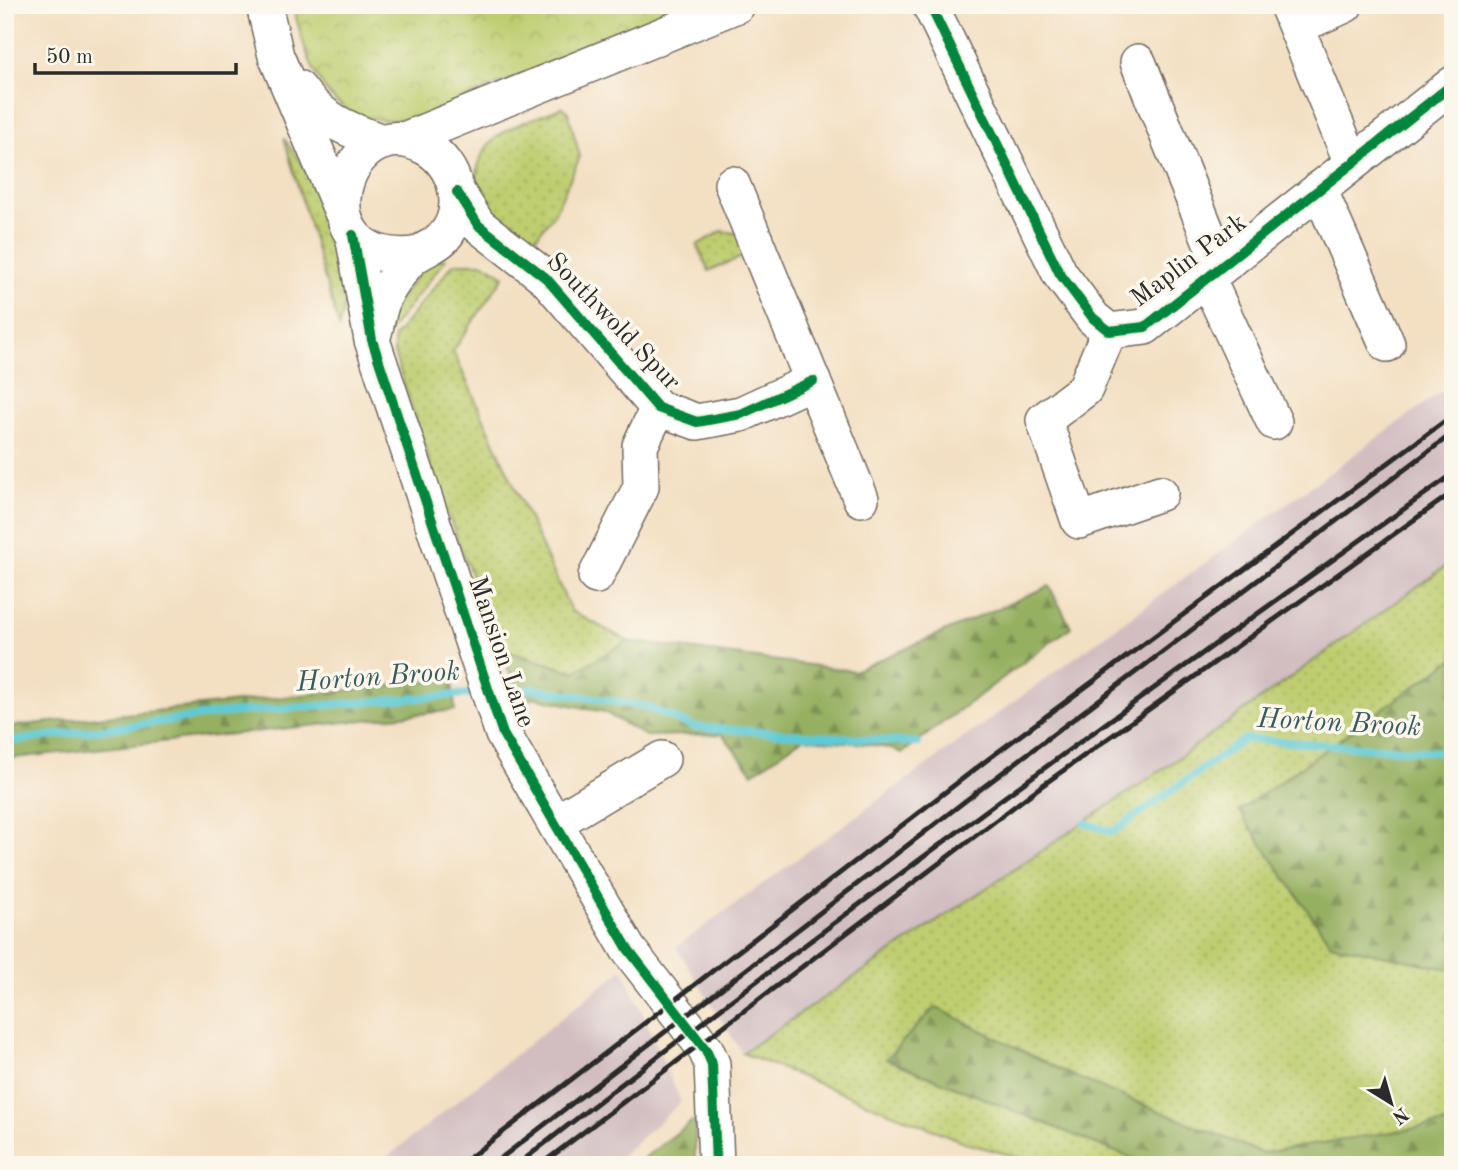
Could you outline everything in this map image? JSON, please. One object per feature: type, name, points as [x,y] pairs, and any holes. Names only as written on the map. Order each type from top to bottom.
[{"type":"street","points":[[264,5],[276,56],[347,223],[368,249],[394,257],[415,255]]},
{"type":"street","name":"Mansion Lane","points":[[716,1165],[712,1064],[706,1050],[628,949],[503,734],[372,340],[341,191],[347,171],[360,155],[495,104],[737,5]]},
{"type":"street","name":"Maplin Park","points":[[930,5],[1060,274],[1093,318],[1109,331],[1145,327],[1453,84]]},
{"type":"street","points":[[1345,5],[1291,16],[1352,163]]},
{"type":"street","points":[[276,56],[309,104],[338,126],[431,151],[454,182]]},
{"type":"street","points":[[1138,62],[1214,273],[1274,422]]},
{"type":"street","points":[[372,340],[386,291],[415,255],[444,236],[454,219],[454,182],[464,145],[495,104]]},
{"type":"street","name":"Southwold Spur","points":[[454,182],[478,225],[546,278],[658,408],[697,422],[741,414],[813,381]]},
{"type":"street","points":[[732,184],[862,499]]},
{"type":"street","points":[[1319,189],[1387,344]]},
{"type":"street","points":[[444,236],[502,246]]},
{"type":"street","points":[[1109,331],[1085,389],[1044,420],[1079,521],[1160,493]]},
{"type":"street","points":[[596,576],[641,487],[640,446],[658,408]]},
{"type":"street","points":[[555,823],[662,759]]},
{"type":"shaded area","points":[[1453,383],[1453,561],[1163,769],[742,1053],[676,947]]},
{"type":"shaded area","points":[[623,969],[681,1102],[611,1165],[377,1165]]},
{"type":"green space","points":[[293,5],[690,5],[422,116],[391,120],[366,118],[346,109],[330,96],[308,56]]},
{"type":"green space","points":[[563,107],[568,112],[580,157],[554,214],[529,246],[513,234],[477,190],[477,170],[490,143],[502,134]]},
{"type":"green space","points":[[284,138],[334,213],[347,295],[339,327]]},
{"type":"green space","points":[[722,231],[741,234],[754,252],[709,271],[697,245]]},
{"type":"green space","points":[[446,259],[385,337],[389,314],[428,261]]},
{"type":"green space","points":[[454,263],[484,263],[504,276],[453,351],[571,611],[628,641],[575,672],[500,649],[442,499],[394,353],[394,337]]},
{"type":"green space","points":[[1453,561],[1453,1165],[1049,1165],[969,1144],[742,1053],[1163,769]]},
{"type":"green space","points":[[1049,586],[1071,627],[902,753],[866,744],[803,738],[753,773],[722,734],[646,736],[604,712],[533,697],[522,704],[500,649],[574,672],[628,641],[854,671]]},
{"type":"green space","points":[[1453,659],[1453,970],[1331,944],[1239,811]]},
{"type":"green space","points":[[452,679],[455,710],[5,759],[5,727]]},
{"type":"green space","points":[[935,1007],[1073,1076],[1262,1153],[1453,1122],[1453,1165],[1148,1165],[886,1059]]},
{"type":"green space","points":[[695,1119],[695,1165],[635,1165]]},
{"type":"waterway","name":"Horton Brook","points":[[497,692],[535,689],[644,706],[695,727],[918,743]]},
{"type":"waterway","name":"Horton Brook","points":[[5,742],[225,713],[481,693]]},
{"type":"waterway","name":"Horton Brook","points":[[1085,823],[1113,832],[1245,739],[1453,753]]},
{"type":"railway","points":[[460,1165],[987,760],[1453,415]]},
{"type":"railway","points":[[492,1165],[982,788],[1453,433]]},
{"type":"railway","points":[[517,1165],[981,814],[1453,474]]},
{"type":"railway","points":[[540,1165],[1036,790],[1453,492]]},
{"type":"cycle path","points":[[930,5],[1060,274],[1093,318],[1109,331],[1145,327],[1453,84]]},
{"type":"cycle path","points":[[457,192],[478,225],[546,278],[658,408],[697,422],[741,414],[813,381]]},
{"type":"cycle path","points":[[353,235],[372,340],[503,734],[628,949],[706,1050],[712,1064],[716,1165]]}]
